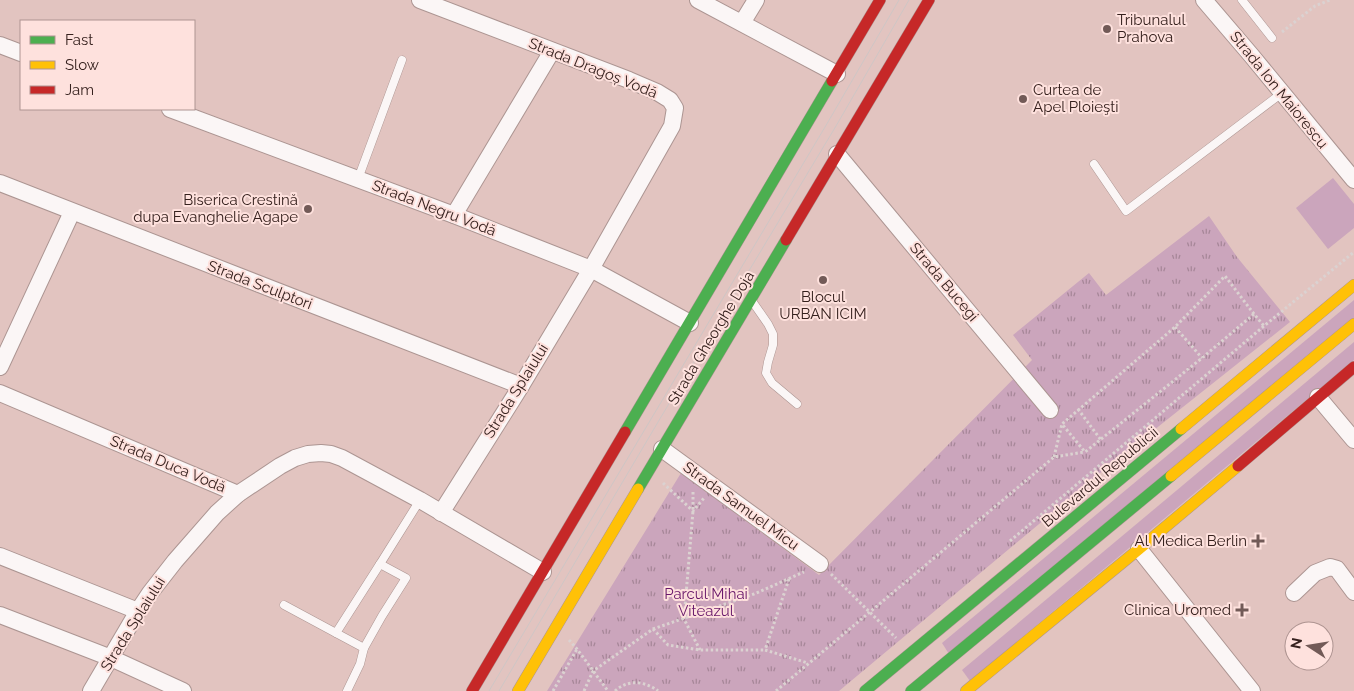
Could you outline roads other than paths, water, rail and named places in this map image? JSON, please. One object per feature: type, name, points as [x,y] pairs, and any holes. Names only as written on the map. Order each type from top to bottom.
[{"type":"main road","name":"Strada Gheorghe Doja","points":[[472,691],[880,0]]},
{"type":"main road","name":"Strada Gheorghe Doja","points":[[518,691],[929,0]]},
{"type":"main road","name":"Bulevardul Republicii","points":[[864,691],[1354,286]]},
{"type":"main road","points":[[911,691],[1354,324]]},
{"type":"main road","points":[[966,691],[1139,549],[1354,367]]},
{"type":"street","name":"Strada Dragoș Vodă","points":[[420,0],[629,80],[670,100],[675,108],[672,126],[591,269]]},
{"type":"street","points":[[698,0],[837,74]]},
{"type":"street","points":[[742,23],[756,0]]},
{"type":"street","name":"Strada Ion Maiorescu","points":[[1204,0],[1252,55],[1354,180]]},
{"type":"street","points":[[0,44],[20,53]]},
{"type":"street","points":[[454,216],[552,51]]},
{"type":"street","name":"Strada Negru Vodă","points":[[173,110],[591,269],[690,323]]},
{"type":"street","name":"Strada Bucegi","points":[[837,154],[1050,410]]},
{"type":"street","name":"Strada Sculptori","points":[[0,183],[520,386]]},
{"type":"street","points":[[0,367],[72,212]]},
{"type":"street","name":"Strada Splaiului","points":[[441,513],[591,269]]},
{"type":"street","name":"Strada Duca Vodă","points":[[0,393],[238,494],[295,458],[308,454],[331,454],[420,500],[543,572]]},
{"type":"street","points":[[1318,396],[1354,440]]},
{"type":"street","name":"Strada Samuel Micu","points":[[662,449],[820,564]]},
{"type":"street","name":"Strada Splaiului","points":[[91,691],[150,593],[200,531],[238,494]]},
{"type":"street","points":[[1139,549],[1252,691]]},
{"type":"street","points":[[0,556],[138,611]]},
{"type":"street","points":[[1294,593],[1315,573],[1330,566],[1337,569],[1354,592]]},
{"type":"street","points":[[0,614],[111,658],[183,691]]},
{"type":"lane","points":[[1242,0],[1272,38]]},
{"type":"lane","points":[[358,179],[402,60]]},
{"type":"lane","points":[[1094,164],[1126,211],[1282,93]]},
{"type":"lane","points":[[751,300],[773,334],[773,345],[766,372],[772,383],[797,404]]},
{"type":"lane","points":[[336,633],[420,500]]},
{"type":"lane","points":[[347,691],[360,664],[364,648],[406,578],[380,564]]},
{"type":"lane","points":[[284,605],[364,648]]},
{"type":"tram line","points":[[489,691],[899,0]]},
{"type":"tram line","points":[[499,691],[836,126],[909,0]]},
{"type":"place","name":"Tribunalul Prahova","points":[[1107,29]]},
{"type":"place","name":"Curtea de Apel Ploieşti","points":[[1023,99]]},
{"type":"place","name":"Biserica Crestină dupa Evanghelie Agape","points":[[308,209]]},
{"type":"place","name":"Blocul URBAN ICIM","points":[[823,280]]},
{"type":"place","name":"Al Medica Berlin","points":[[1258,541]]},
{"type":"place","name":"Clinica Uromed","points":[[1242,610]]},
{"type":"park label","name":"Parcul Mihai Viteazul","points":[[706,602]]}]
